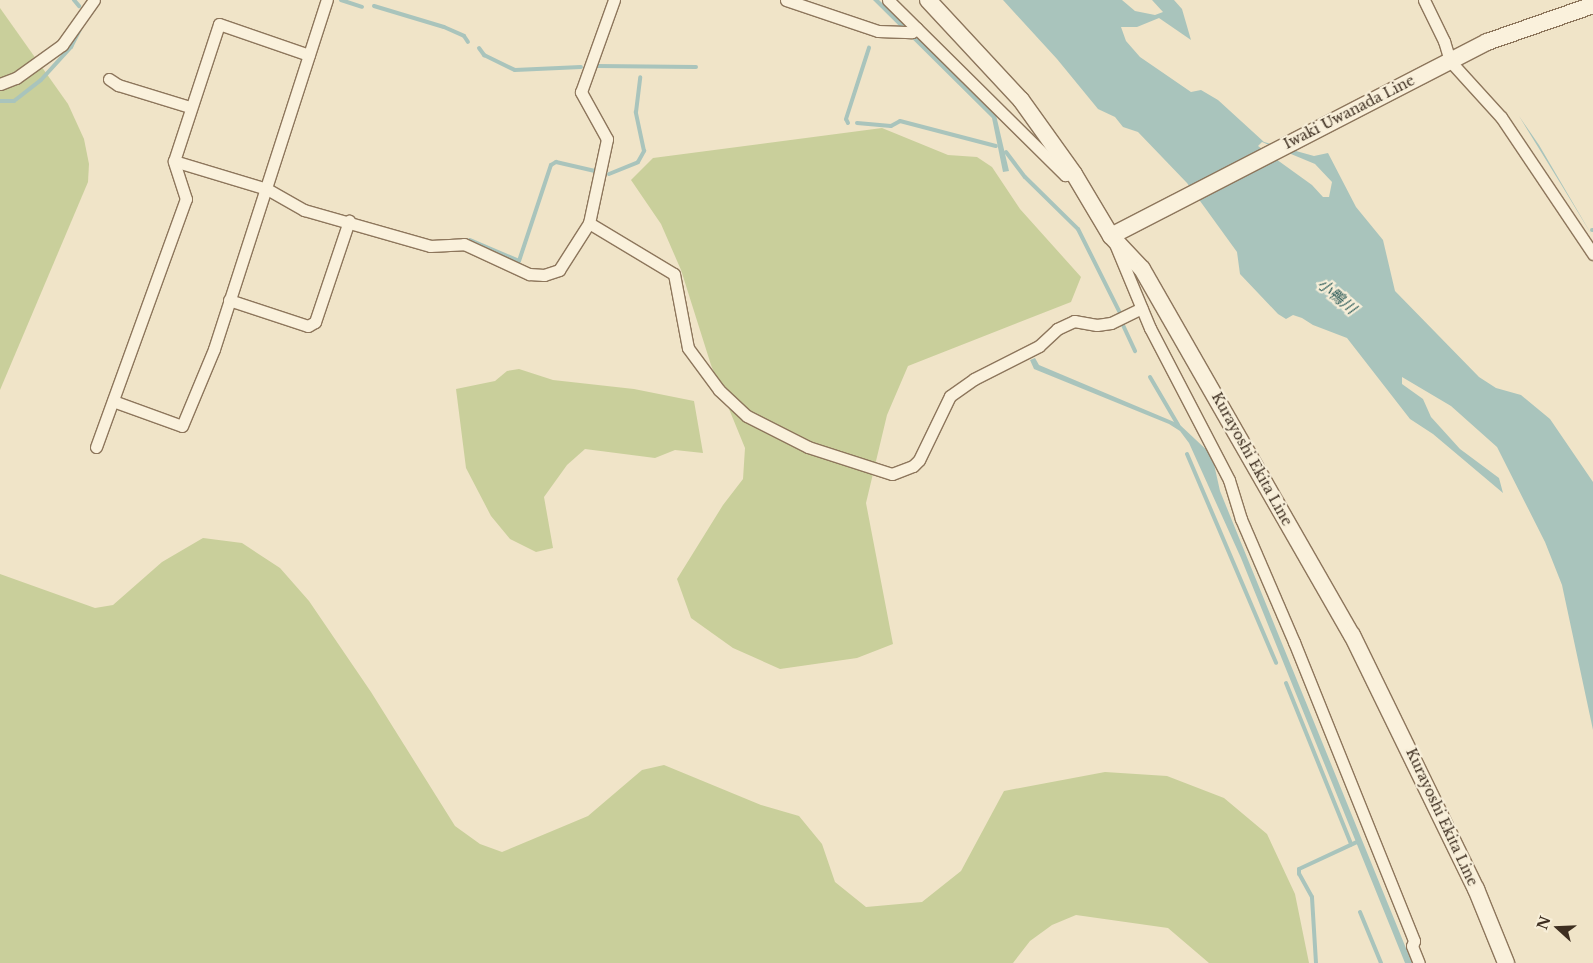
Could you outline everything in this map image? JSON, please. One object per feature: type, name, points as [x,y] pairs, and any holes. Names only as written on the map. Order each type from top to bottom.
[{"type":"main road","name":"Kurayoshi Ekita Line","points":[[928,0],[1020,100],[1074,174],[1111,236],[1142,269],[1352,634],[1476,889],[1506,963]]},
{"type":"main road","name":"Iwaki Uwanada Line","points":[[1111,236],[1487,42],[1593,5]]},
{"type":"street","points":[[0,84],[23,74],[62,45],[94,0]]},
{"type":"street","points":[[113,401],[182,426],[214,349],[327,0]]},
{"type":"street","points":[[174,162],[267,189],[303,209],[430,246],[464,244],[530,274],[544,276],[559,270],[589,223],[607,139],[581,92],[614,0]]},
{"type":"street","points":[[786,0],[878,30],[912,32],[917,28]]},
{"type":"street","points":[[888,0],[1065,175],[1074,174]]},
{"type":"street","points":[[1424,0],[1444,40],[1445,63],[1501,117],[1593,254]]},
{"type":"street","points":[[96,448],[186,199],[174,162],[190,107],[219,24],[309,55]]},
{"type":"street","points":[[108,79],[118,85],[190,107]]},
{"type":"street","points":[[229,300],[308,326],[315,322],[349,221]]},
{"type":"street","points":[[589,223],[674,274],[688,348],[719,390],[747,416],[808,448],[892,474],[914,466],[919,460],[950,396],[974,379],[1039,346],[1057,329],[1074,321],[1097,325],[1111,323],[1142,308]]},
{"type":"street","points":[[1111,236],[1142,308],[1230,480],[1241,519],[1294,642],[1414,940],[1412,946],[1419,963]]},
{"type":"green space","points":[[0,8],[68,104],[84,139],[89,164],[88,182],[0,390]]},
{"type":"green space","points":[[882,128],[948,155],[977,157],[992,167],[1020,209],[1081,277],[1071,302],[908,366],[887,415],[866,503],[893,644],[857,658],[780,669],[733,648],[691,618],[677,579],[723,505],[743,479],[745,448],[711,365],[681,270],[661,224],[631,180],[653,158]]},
{"type":"green space","points":[[519,369],[553,380],[634,389],[694,401],[703,453],[675,450],[655,458],[585,449],[567,465],[544,497],[553,548],[536,552],[510,539],[491,516],[466,468],[456,389],[495,381],[507,371]]},
{"type":"green space","points":[[203,538],[242,543],[280,568],[309,601],[371,692],[455,826],[480,844],[502,852],[588,816],[642,770],[664,765],[761,805],[799,816],[822,844],[835,882],[866,907],[922,902],[961,871],[1004,791],[1105,772],[1167,776],[1224,798],[1267,834],[1295,894],[1309,963],[1209,963],[1168,928],[1076,915],[1052,925],[1030,941],[1013,963],[0,963],[0,574],[95,608],[113,605],[162,562]]},
{"type":"water","points":[[873,0],[879,0],[996,115],[1009,171],[1003,172],[992,118]]},
{"type":"water","name":"小鴨川","points":[[1003,0],[1122,0],[1135,11],[1155,15],[1163,12],[1152,0],[1174,0],[1182,9],[1191,40],[1159,18],[1137,27],[1121,27],[1126,41],[1140,57],[1191,92],[1201,90],[1218,100],[1264,142],[1314,156],[1328,153],[1356,207],[1383,240],[1395,291],[1479,377],[1496,388],[1521,395],[1550,419],[1593,482],[1593,730],[1562,585],[1545,542],[1497,447],[1451,406],[1402,377],[1402,384],[1423,399],[1431,417],[1460,449],[1499,478],[1503,493],[1433,434],[1410,419],[1347,338],[1313,325],[1302,318],[1293,315],[1286,319],[1278,314],[1240,274],[1237,252],[1187,183],[1138,132],[1123,127],[1115,117],[1098,109],[1057,59]],"holes":[[[1262,142],[1315,164],[1332,182],[1329,197],[1323,197],[1312,185],[1258,146]]]},
{"type":"water","points":[[1519,116],[1539,145],[1593,237],[1559,181]]},
{"type":"water","points":[[1035,358],[1039,365],[1179,424],[1212,455],[1220,491],[1412,963],[1405,963],[1241,558],[1189,443],[1180,431],[1169,424],[1034,369],[1030,360]]},
{"type":"waterway","points":[[74,0],[79,6]]},
{"type":"waterway","points":[[341,0],[362,7]]},
{"type":"waterway","points":[[374,6],[444,27],[464,36],[468,42]]},
{"type":"waterway","points":[[0,101],[14,101],[41,80],[71,47],[81,27]]},
{"type":"waterway","points":[[479,48],[484,55],[515,70],[581,67]]},
{"type":"waterway","points":[[848,123],[846,119],[869,48]]},
{"type":"waterway","points":[[597,66],[696,67]]},
{"type":"waterway","points":[[609,174],[638,162],[644,151],[636,112],[640,77]]},
{"type":"waterway","points":[[857,123],[891,126],[900,121],[996,146]]},
{"type":"waterway","points":[[1006,152],[1025,177],[1078,229],[1120,313]]},
{"type":"waterway","points":[[470,240],[519,261],[551,165],[556,162],[595,171]]},
{"type":"waterway","points":[[1122,323],[1135,351]]},
{"type":"waterway","points":[[1150,377],[1178,425]]},
{"type":"waterway","points":[[1187,454],[1276,663]]},
{"type":"waterway","points":[[1286,683],[1351,844]]},
{"type":"waterway","points":[[1316,963],[1312,897],[1299,874],[1299,869],[1359,841]]},
{"type":"waterway","points":[[1360,912],[1381,963]]}]
